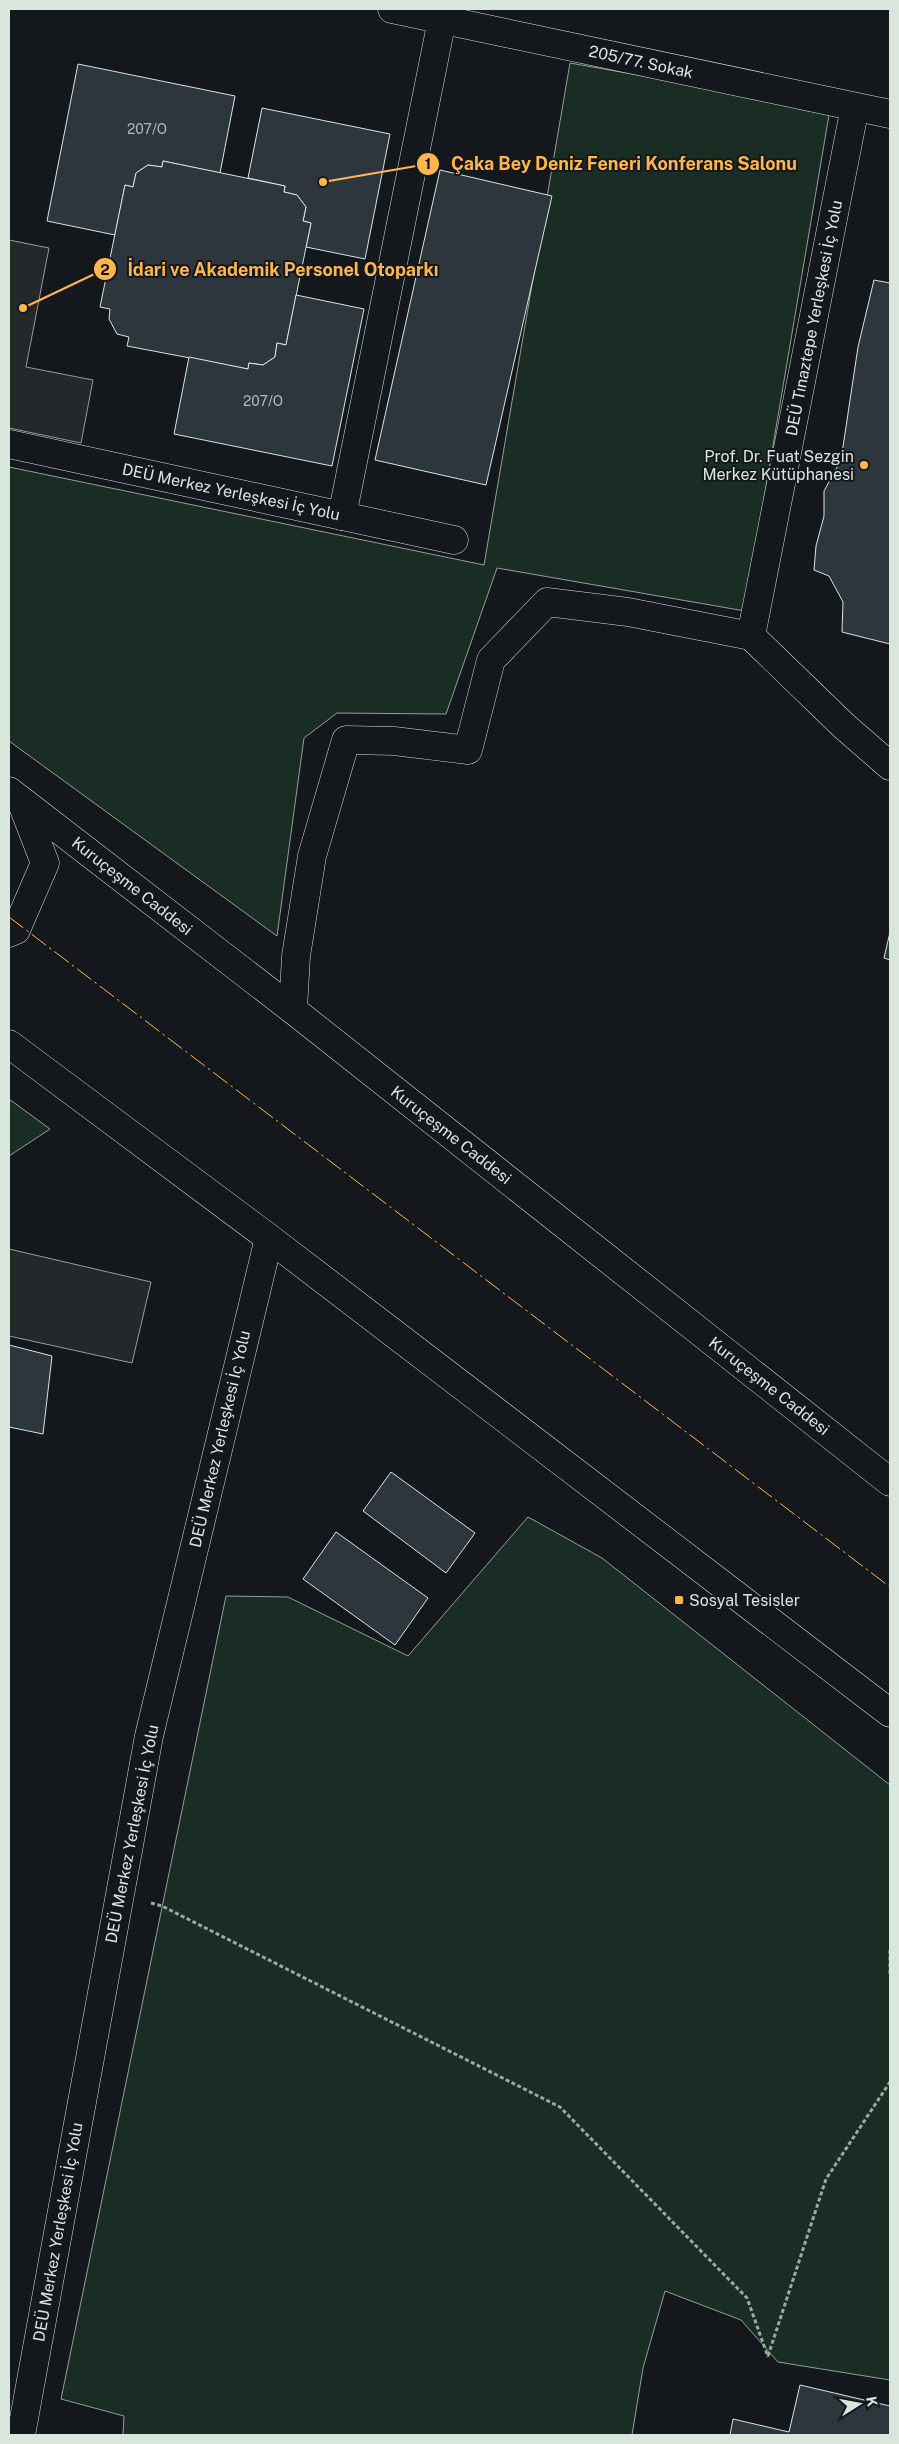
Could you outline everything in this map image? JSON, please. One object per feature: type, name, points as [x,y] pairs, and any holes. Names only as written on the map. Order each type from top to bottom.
[{"type":"street","name":"205/77. Sokak","points":[[395,9],[890,114]]},
{"type":"street","points":[[342,516],[442,20]]},
{"type":"street","name":"DEÜ Tınaztepe Yerleşkesi İç Yolu","points":[[751,636],[855,107]]},
{"type":"street","name":"DEÜ Merkez Yerleşkesi İç Yolu","points":[[9,444],[454,540]]},
{"type":"street","points":[[293,1010],[296,956],[312,856],[346,740],[394,741],[468,750],[490,660],[547,602],[628,612],[751,636],[844,726],[890,766]]},
{"type":"street","points":[[9,933],[16,930],[46,863],[15,796]]},
{"type":"street","name":"Kuruçeşme Caddesi","points":[[15,796],[293,1010],[890,1482]]},
{"type":"street","points":[[9,1044],[269,1238],[890,1713]]},
{"type":"street","name":"DEÜ Merkez Yerleşkesi İç Yolu","points":[[21,2435],[149,1736],[269,1238]]},
{"type":"path","points":[[120,1893],[162,1906],[560,2107],[747,2298],[768,2357],[826,2179],[890,2082]]},
{"type":"path","points":[[890,1950],[890,1975]]},
{"type":"green space","points":[[570,63],[830,109],[745,611],[497,568],[446,714],[337,713],[304,738],[277,936],[9,741],[9,467],[484,565]]},
{"type":"green space","points":[[9,1099],[50,1129],[9,1156]]},
{"type":"green space","points":[[528,1517],[602,1558],[890,1785],[890,2380],[778,2362],[741,2320],[665,2291],[643,2368],[632,2435],[123,2435],[124,2416],[61,2399],[226,1596],[288,1597],[408,1656]]},
{"type":"shaded area","points":[[9,240],[49,248],[26,367],[93,380],[81,443],[9,428]]},
{"type":"shaded area","points":[[9,1249],[151,1282],[132,1363],[9,1336]]},
{"type":"building","points":[[78,64],[235,96],[220,173],[163,161],[162,167],[148,165],[136,173],[133,187],[125,185],[115,235],[47,221]]},
{"type":"building","points":[[262,108],[390,134],[365,259],[306,247],[311,223],[303,221],[306,207],[297,195],[284,192],[285,186],[248,178]]},
{"type":"building","points":[[163,161],[285,186],[284,192],[297,195],[306,207],[303,221],[311,223],[286,345],[277,343],[275,357],[263,365],[249,363],[248,369],[127,346],[129,337],[117,334],[109,319],[110,309],[100,307],[125,185],[133,187],[136,173],[148,165],[162,167]]},
{"type":"building","points":[[440,170],[552,196],[486,485],[375,460]]},
{"type":"building","name":"Prof. Dr. Fuat Sezgin Merkez Kütüphanesi","points":[[874,280],[890,283],[890,644],[842,632],[843,602],[829,576],[814,570],[816,546],[824,516],[824,491],[841,460],[858,347]]},
{"type":"building","points":[[296,295],[364,309],[332,466],[174,434],[189,357],[248,369],[249,363],[263,365],[275,357],[277,343],[286,345]]},
{"type":"building","points":[[890,932],[890,960],[884,958]]},
{"type":"building","points":[[9,1345],[52,1356],[43,1434],[9,1427]]},
{"type":"building","points":[[391,1472],[475,1533],[446,1573],[363,1511]]},
{"type":"building","points":[[336,1532],[428,1598],[395,1645],[303,1579]]},
{"type":"building","points":[[800,2385],[890,2406],[890,2435],[730,2435],[733,2419],[789,2432]]},
{"type":"power","points":[[9,917],[890,1587]]},
{"type":"place","name":"Çaka Bey Deniz Feneri Konferans Salonu","points":[[323,182]]},
{"type":"place","name":"İdari ve Akademik Personel Otoparkı","points":[[23,308]]},
{"type":"place","name":"Prof. Dr. Fuat Sezgin Merkez Kütüphanesi","points":[[864,465]]},
{"type":"place","name":"Sosyal Tesisler","points":[[679,1600]]}]
